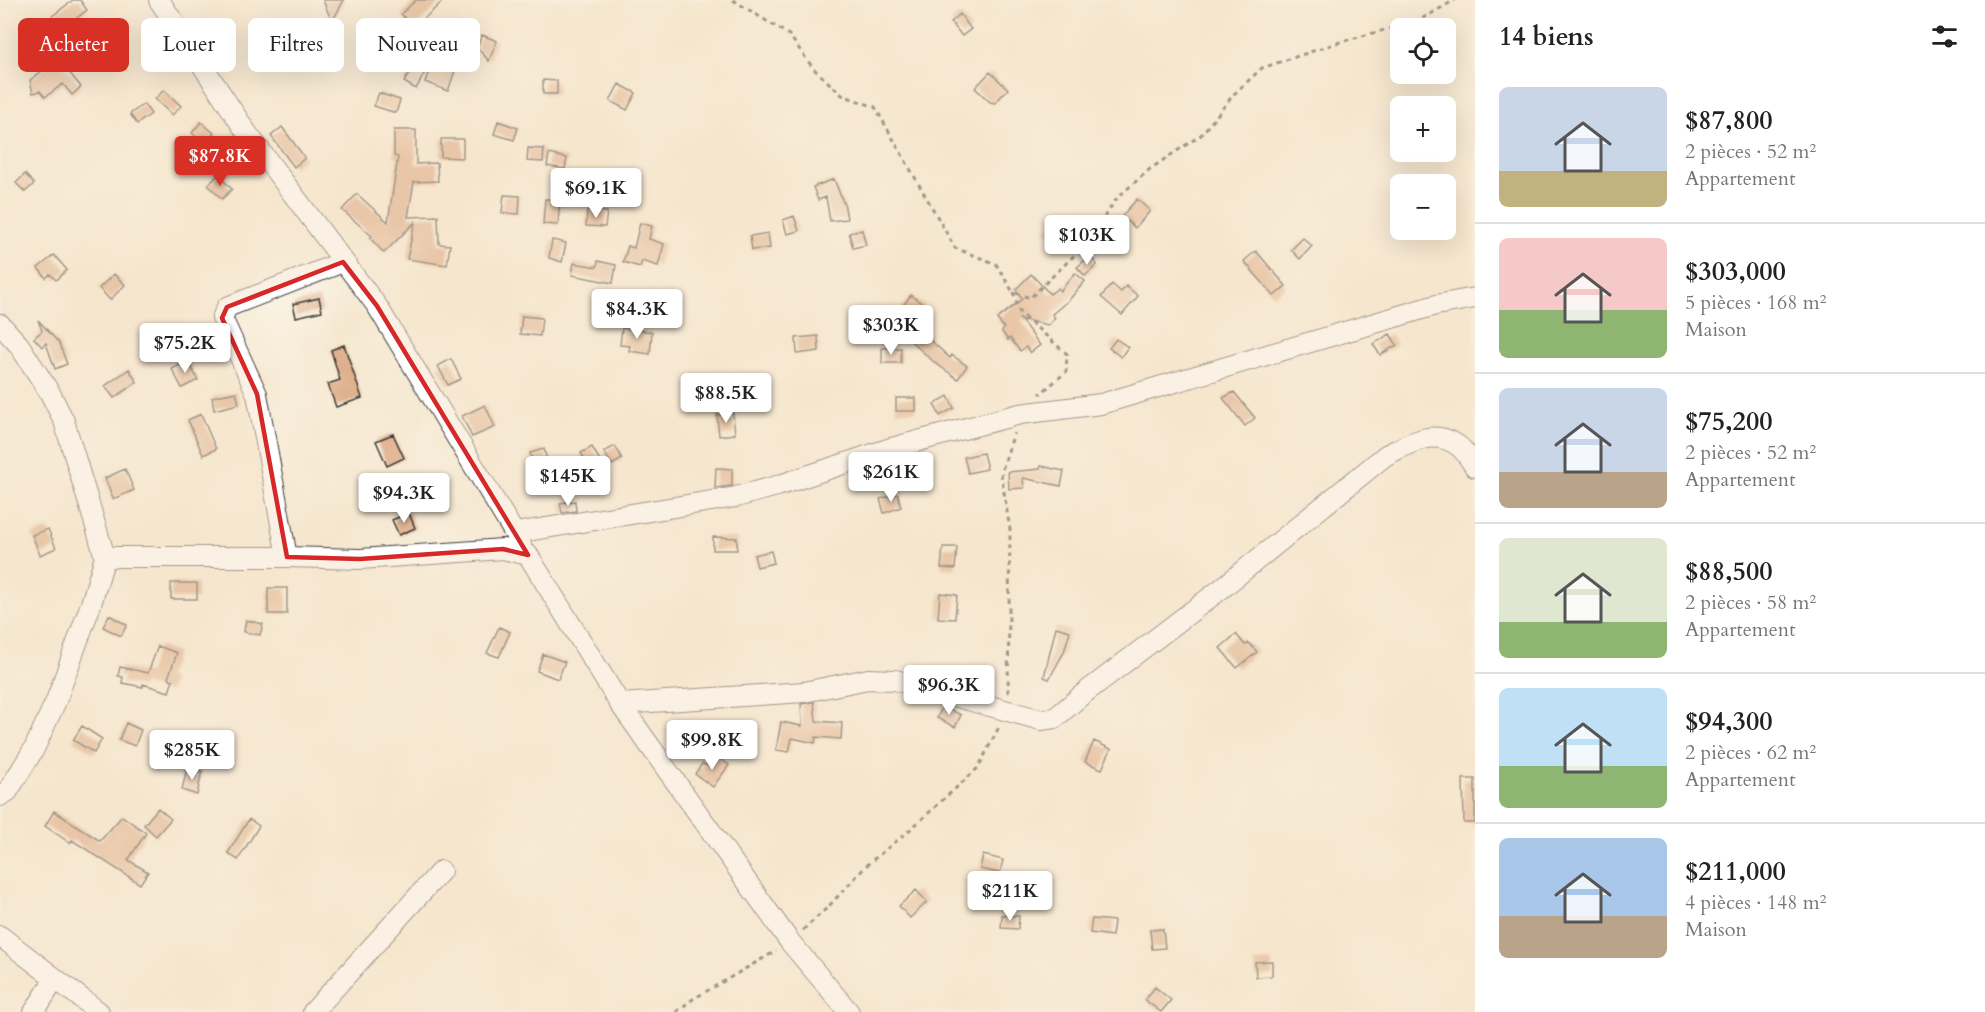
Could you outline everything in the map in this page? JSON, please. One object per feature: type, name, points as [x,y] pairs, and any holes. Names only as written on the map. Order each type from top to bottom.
[{"type":"street","points":[[159,0],[247,133],[377,306],[620,704],[790,942],[849,1012]]},
{"type":"street","points":[[287,557],[257,394],[222,318],[227,307],[343,262]]},
{"type":"street","points":[[515,533],[736,497],[777,486],[888,448],[1020,414],[1101,404],[1436,305],[1475,298]]},
{"type":"street","points":[[0,324],[19,345],[50,393],[64,421],[105,557],[91,604],[56,701],[34,749],[8,791],[0,796]]},
{"type":"street","points":[[620,704],[804,692],[868,679],[895,680],[1041,720],[1055,718],[1221,589],[1386,455],[1413,442],[1435,436],[1458,445],[1475,467]]},
{"type":"street","points":[[105,557],[360,559],[503,549],[528,555]]},
{"type":"street","points":[[313,1012],[441,871]]},
{"type":"street","points":[[0,936],[99,1012]]},
{"type":"street","points":[[34,1012],[55,979]]},
{"type":"path","points":[[733,0],[789,35],[813,68],[842,95],[874,107],[955,248],[996,264],[1013,292],[1030,298],[1083,247],[1118,197],[1150,169],[1201,135],[1234,94],[1262,68],[1340,42],[1418,21],[1455,0]]},
{"type":"highlighted area","points":[[343,262],[377,306],[528,555],[503,549],[360,559],[287,557],[257,394],[222,318],[227,307]]},
{"type":"building","points":[[73,0],[80,0],[87,10],[77,18],[50,18]]},
{"type":"building","points":[[323,0],[344,0],[334,18],[330,18]]},
{"type":"building","points":[[416,0],[444,0],[425,18],[405,18],[401,14]]},
{"type":"building","points":[[960,14],[971,29],[962,36],[951,22]]},
{"type":"building","points":[[482,35],[497,41],[489,61],[480,50]]},
{"type":"building","points":[[41,72],[69,72],[81,87],[72,95],[63,84],[45,97],[40,91],[33,93],[30,80]]},
{"type":"building","points":[[410,72],[424,74],[416,89],[404,82]]},
{"type":"building","points":[[428,72],[455,72],[448,91],[425,82]]},
{"type":"building","points":[[990,72],[1008,89],[995,103],[990,102],[975,88]]},
{"type":"building","points":[[543,80],[557,81],[557,94],[543,94]]},
{"type":"building","points":[[619,84],[636,93],[627,110],[610,101]]},
{"type":"building","points":[[164,90],[181,106],[172,115],[155,99]]},
{"type":"building","points":[[379,93],[400,100],[396,113],[374,106]]},
{"type":"building","points":[[144,104],[151,114],[137,124],[130,114]]},
{"type":"building","points":[[498,121],[518,128],[514,140],[494,134]]},
{"type":"building","points":[[201,122],[214,133],[205,144],[192,133]]},
{"type":"building","points":[[282,127],[305,158],[294,167],[271,136]]},
{"type":"building","points":[[394,130],[416,130],[416,164],[437,163],[438,181],[414,182],[408,217],[438,216],[439,244],[450,245],[447,265],[407,259],[415,222],[384,253],[370,238],[372,236],[342,210],[357,194],[388,222],[398,157],[394,156]]},
{"type":"building","points":[[441,139],[463,139],[463,158],[441,157]]},
{"type":"building","points":[[528,148],[544,149],[543,162],[527,161]]},
{"type":"building","points":[[549,154],[567,158],[565,169],[547,166]]},
{"type":"building","points":[[25,174],[34,184],[25,192],[16,183]]},
{"type":"building","points":[[218,175],[232,189],[222,199],[208,185]]},
{"type":"building","points":[[834,179],[844,202],[847,219],[830,221],[826,197],[818,200],[813,187]]},
{"type":"building","points":[[504,195],[520,196],[519,214],[502,213]]},
{"type":"building","points":[[545,199],[560,200],[558,225],[543,224]]},
{"type":"building","points":[[1137,199],[1150,211],[1135,228],[1122,216]]},
{"type":"building","points":[[587,211],[607,212],[605,227],[586,226]]},
{"type":"building","points":[[794,216],[799,231],[787,234],[783,220]]},
{"type":"building","points":[[1059,216],[1068,225],[1054,240],[1045,230]]},
{"type":"building","points":[[640,223],[652,226],[649,239],[664,244],[658,266],[642,261],[640,267],[623,262],[628,246],[634,248]]},
{"type":"building","points":[[862,230],[866,245],[853,248],[849,233]]},
{"type":"building","points":[[768,233],[770,248],[752,250],[750,236]]},
{"type":"building","points":[[1303,238],[1312,246],[1300,259],[1291,250]]},
{"type":"building","points":[[552,240],[566,243],[562,262],[549,258]]},
{"type":"building","points":[[1256,251],[1286,286],[1274,296],[1244,261]]},
{"type":"building","points":[[54,255],[67,270],[56,280],[50,274],[46,278],[38,268]]},
{"type":"building","points":[[1090,256],[1097,265],[1085,276],[1077,267]]},
{"type":"building","points":[[598,261],[616,265],[613,283],[572,275],[574,263],[597,267]]},
{"type":"building","points":[[1075,273],[1085,281],[1069,300],[1052,314],[1055,318],[1048,325],[1020,319],[1040,345],[1030,353],[1026,347],[1020,351],[1002,332],[1004,328],[997,319],[1022,299],[1016,289],[1031,274],[1050,294],[1058,288],[1060,291]]},
{"type":"building","points":[[114,274],[125,285],[110,300],[99,288]]},
{"type":"building","points":[[1112,284],[1121,292],[1126,286],[1138,296],[1122,315],[1101,297]]},
{"type":"building","points":[[911,295],[925,306],[914,319],[901,308]]},
{"type":"building","points":[[319,298],[322,311],[296,317],[293,304]]},
{"type":"building","points":[[522,316],[542,318],[540,336],[520,334]]},
{"type":"building","points":[[38,320],[59,343],[67,364],[55,369],[46,343],[42,347],[34,338],[42,331]]},
{"type":"building","points":[[913,323],[930,335],[928,338],[950,358],[952,355],[967,366],[958,379],[934,362],[904,335]]},
{"type":"building","points":[[622,328],[652,332],[650,354],[629,351],[630,346],[620,345]]},
{"type":"building","points":[[1390,334],[1397,345],[1380,355],[1373,344]]},
{"type":"building","points":[[818,336],[819,351],[797,354],[796,338]]},
{"type":"building","points":[[216,339],[218,351],[201,354],[199,342]]},
{"type":"building","points":[[1116,339],[1128,347],[1121,357],[1109,348]]},
{"type":"building","points":[[344,345],[362,398],[336,407],[328,384],[340,380],[331,350]]},
{"type":"building","points":[[882,348],[901,348],[901,363],[882,363]]},
{"type":"building","points":[[451,359],[461,379],[448,385],[438,366]]},
{"type":"building","points":[[188,361],[198,380],[182,388],[172,369]]},
{"type":"building","points":[[129,369],[137,382],[114,398],[105,386]]},
{"type":"building","points":[[236,392],[239,404],[214,410],[212,397]]},
{"type":"building","points":[[1234,392],[1255,418],[1245,426],[1223,398]]},
{"type":"building","points":[[948,396],[954,408],[940,416],[934,404]]},
{"type":"building","points":[[896,398],[916,398],[916,411],[896,411]]},
{"type":"building","points":[[485,405],[495,427],[472,437],[462,416]]},
{"type":"building","points":[[733,413],[735,434],[719,436],[717,415]]},
{"type":"building","points":[[201,414],[216,449],[203,455],[188,420]]},
{"type":"building","points":[[393,434],[404,458],[387,466],[376,441]]},
{"type":"building","points":[[615,446],[622,459],[612,465],[604,452]]},
{"type":"building","points":[[592,447],[602,464],[591,470],[581,453]]},
{"type":"building","points":[[544,449],[549,468],[535,472],[530,453]]},
{"type":"building","points":[[983,453],[987,469],[968,473],[964,457]]},
{"type":"building","points":[[1041,466],[1064,471],[1061,486],[1023,478],[1024,488],[1009,489],[1008,472],[1040,469]]},
{"type":"building","points":[[716,468],[732,469],[732,486],[715,488]]},
{"type":"building","points":[[125,469],[134,490],[113,499],[105,478]]},
{"type":"building","points":[[898,494],[901,507],[884,513],[880,499]]},
{"type":"building","points":[[575,501],[576,511],[562,513],[560,503]]},
{"type":"building","points":[[409,513],[415,528],[399,535],[392,520]]},
{"type":"building","points":[[48,529],[56,548],[40,555],[32,535]]},
{"type":"building","points":[[713,537],[737,538],[737,550],[713,550]]},
{"type":"building","points":[[943,547],[957,547],[955,569],[941,568]]},
{"type":"building","points":[[771,551],[774,563],[757,567],[754,555]]},
{"type":"building","points":[[171,583],[197,583],[197,599],[171,599]]},
{"type":"building","points":[[268,588],[287,588],[287,614],[268,614]]},
{"type":"building","points":[[940,593],[957,595],[955,619],[938,618]]},
{"type":"building","points":[[109,615],[127,625],[121,636],[103,627]]},
{"type":"building","points":[[246,620],[263,624],[260,635],[244,632]]},
{"type":"building","points":[[499,627],[510,632],[499,657],[487,653]]},
{"type":"building","points":[[1056,627],[1070,631],[1064,652],[1049,679],[1044,677]]},
{"type":"building","points":[[1236,634],[1245,645],[1249,643],[1257,652],[1237,668],[1220,648]]},
{"type":"building","points":[[158,646],[177,653],[168,678],[173,680],[169,692],[143,684],[143,687],[122,683],[123,677],[118,676],[120,667],[148,673]]},
{"type":"building","points":[[543,654],[565,662],[558,679],[537,671]]},
{"type":"building","points":[[814,702],[816,721],[842,723],[841,739],[816,737],[815,743],[792,738],[789,752],[776,750],[781,722],[802,726],[801,704]]},
{"type":"building","points":[[943,706],[961,715],[955,727],[937,718]]},
{"type":"building","points":[[126,723],[141,730],[135,746],[119,740]]},
{"type":"building","points":[[82,726],[102,739],[94,753],[73,740]]},
{"type":"building","points":[[1094,741],[1111,749],[1102,769],[1085,762]]},
{"type":"building","points":[[716,756],[729,765],[713,787],[695,774],[702,764],[709,766]]},
{"type":"building","points":[[187,768],[202,771],[197,795],[182,790]]},
{"type":"building","points":[[1463,779],[1475,779],[1475,823],[1464,823]]},
{"type":"building","points":[[158,808],[171,819],[156,836],[144,825]]},
{"type":"building","points":[[54,811],[100,841],[122,816],[146,833],[128,860],[148,872],[140,884],[72,840],[70,843],[45,826]]},
{"type":"building","points":[[249,819],[259,826],[238,860],[228,853]]},
{"type":"building","points":[[983,855],[1003,860],[1000,873],[980,869]]},
{"type":"building","points":[[916,890],[927,902],[910,918],[899,906]]},
{"type":"building","points":[[1002,915],[1019,916],[1018,929],[1001,928]]},
{"type":"building","points":[[1092,919],[1114,921],[1112,936],[1090,933]]},
{"type":"building","points":[[1163,929],[1165,948],[1152,949],[1150,930]]},
{"type":"building","points":[[1272,961],[1272,976],[1256,977],[1255,962]]},
{"type":"building","points":[[1155,987],[1171,1000],[1161,1012],[1145,1000]]}]
